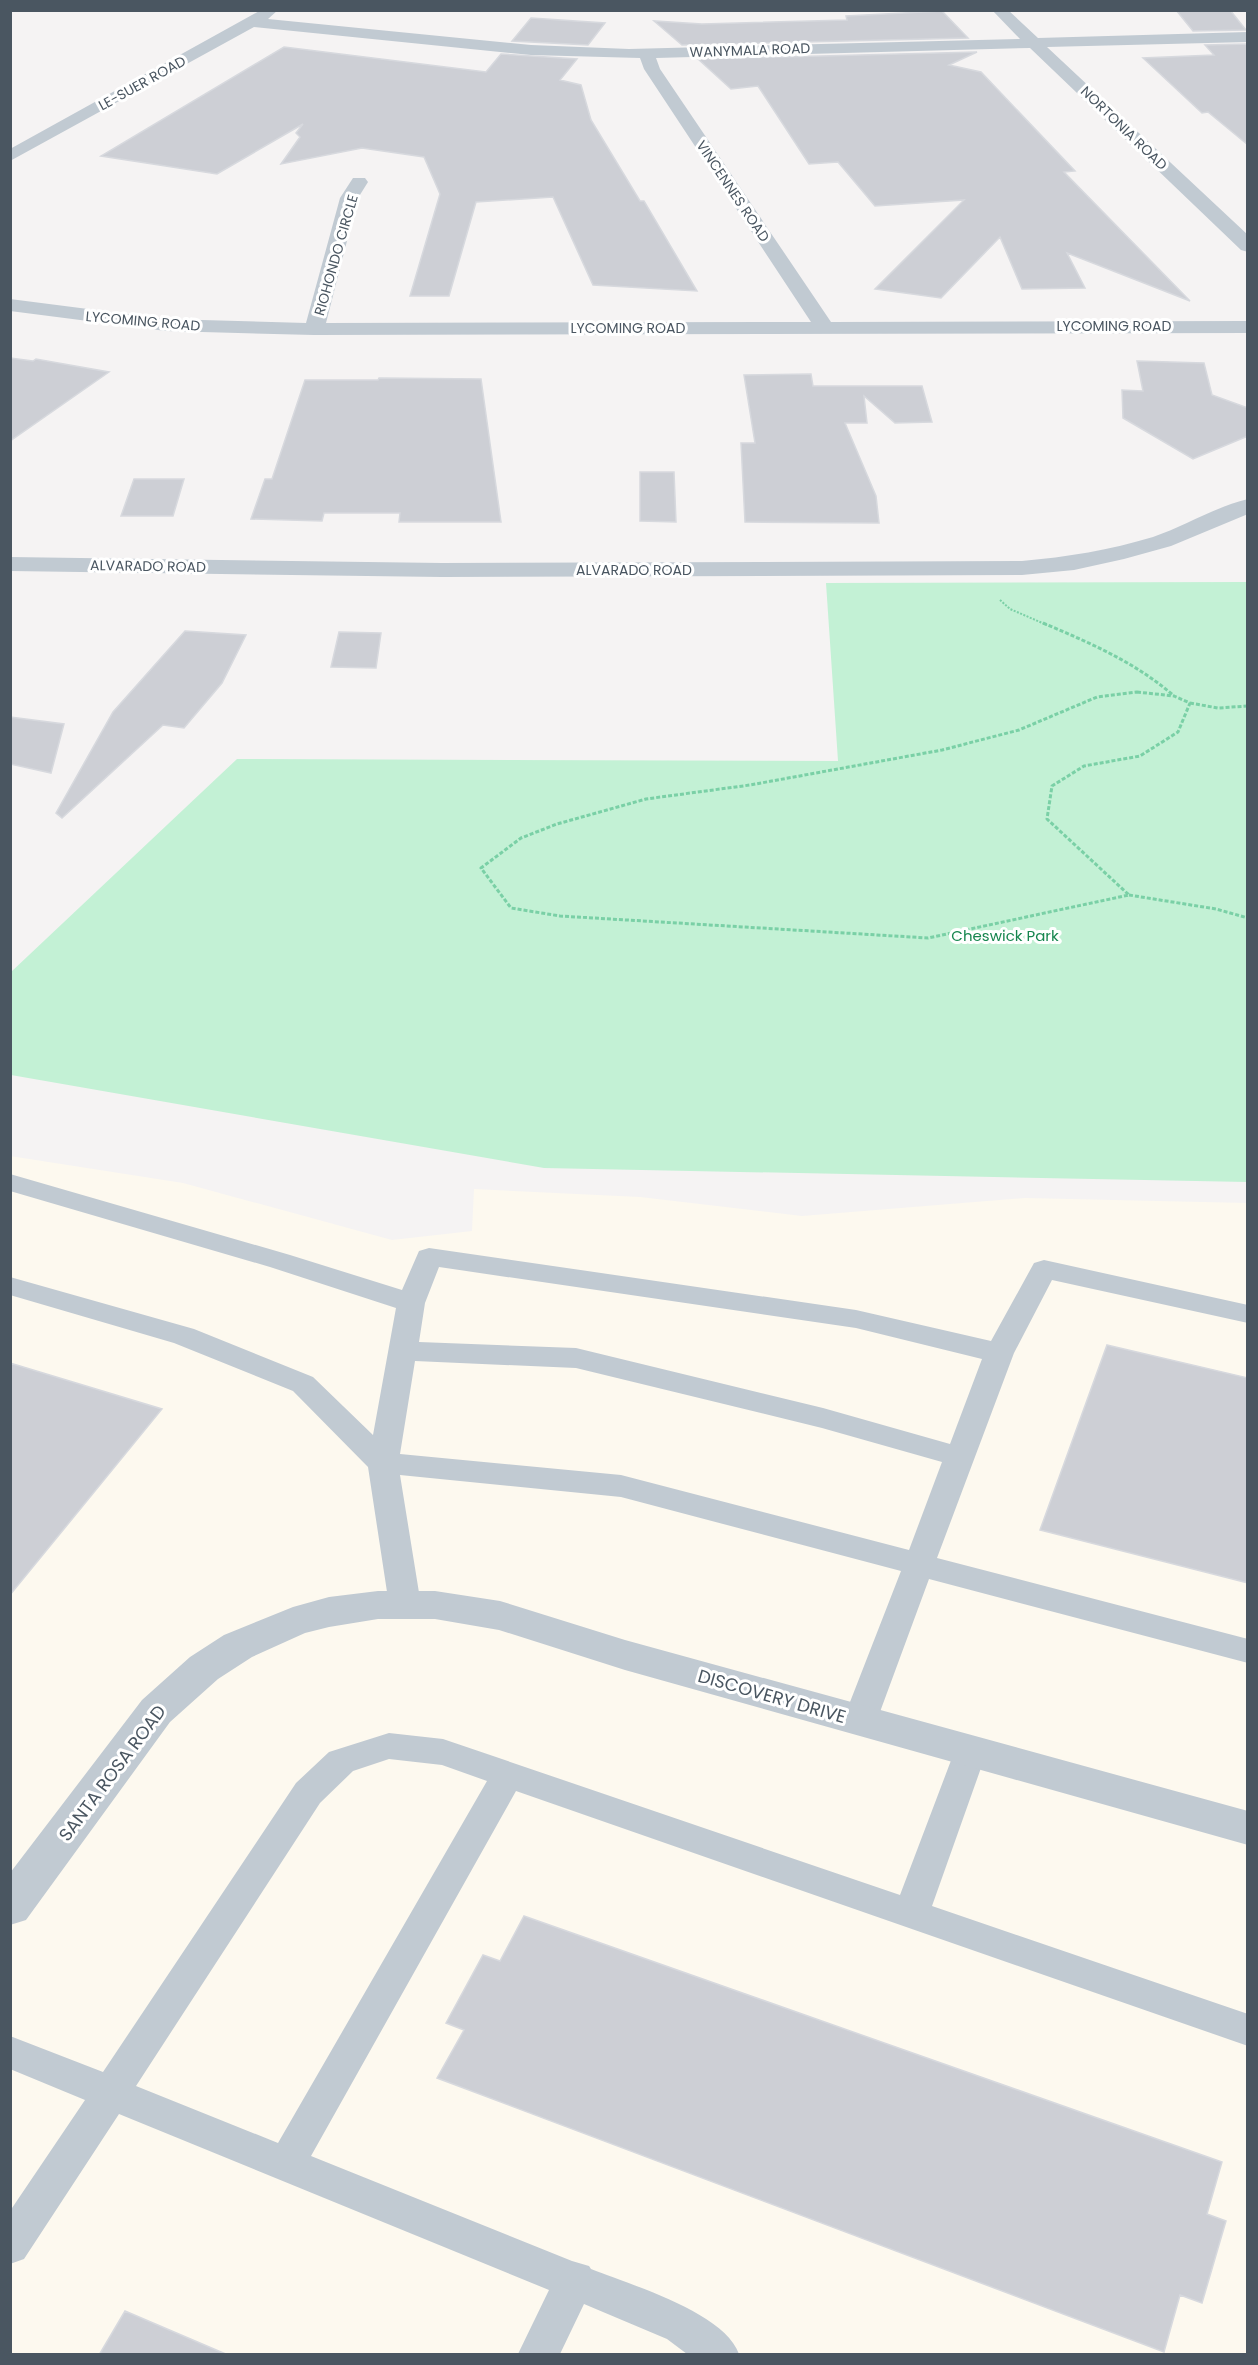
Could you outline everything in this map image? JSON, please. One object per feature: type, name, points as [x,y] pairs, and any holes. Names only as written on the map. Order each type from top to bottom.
[{"type":"street","name":"LE-SUER ROAD","points":[[10,156],[273,10]]},
{"type":"street","name":"NORTONIA ROAD","points":[[999,10],[1248,246]]},
{"type":"street","name":"WANYMALA ROAD","points":[[253,21],[531,50],[646,54],[1248,37]]},
{"type":"street","name":"VINCENNES ROAD","points":[[646,54],[652,69],[824,327]]},
{"type":"street","name":"RIOHONDO CIRCLE","points":[[314,329],[349,198],[359,182]]},
{"type":"street","name":"LYCOMING ROAD","points":[[10,305],[105,319],[166,325],[314,329],[1248,327]]},
{"type":"street","name":"ALVARADO ROAD","points":[[10,564],[442,570],[976,569],[1053,565],[1116,554],[1162,541],[1248,506]]},
{"type":"street","name":"DISCOVERY DRIVE","points":[[293,1622],[328,1612],[378,1605],[435,1605],[500,1616],[625,1654],[1248,1828]]},
{"type":"street","name":"SANTA ROSA ROAD","points":[[10,1908],[156,1711],[204,1668],[237,1646],[293,1622]]},
{"type":"lane","points":[[10,1182],[280,1261],[411,1303]]},
{"type":"lane","points":[[405,1605],[383,1463],[411,1303],[429,1257],[856,1319],[999,1353]]},
{"type":"lane","points":[[860,1720],[999,1353],[1044,1269],[1248,1314]]},
{"type":"lane","points":[[10,1286],[184,1336],[303,1384],[383,1463],[621,1486],[1248,1651]]},
{"type":"lane","points":[[403,1351],[576,1358],[824,1418],[960,1457]]},
{"type":"lane","points":[[10,2246],[308,1794],[341,1761],[389,1746],[443,1752],[1248,2030]]},
{"type":"lane","points":[[911,1914],[970,1751]]},
{"type":"lane","points":[[287,2163],[508,1775]]},
{"type":"lane","points":[[10,2052],[575,2279],[682,2325],[718,2355]]},
{"type":"lane","points":[[539,2355],[575,2279]]},
{"type":"path","points":[[976,569],[985,588],[1010,609],[1101,650],[1157,679],[1174,696]]},
{"type":"path","points":[[1248,706],[1218,708],[1190,703],[1174,696],[1137,692],[1097,697],[1019,730],[942,750],[750,785],[646,799],[557,824],[521,838],[481,868],[511,908],[560,916],[928,938],[1129,895],[1216,909],[1248,918]]},
{"type":"path","points":[[1129,895],[1047,819],[1052,786],[1084,766],[1140,756],[1178,732],[1190,703]]},
{"type":"shaded area","points":[[10,1156],[183,1183],[392,1240],[472,1231],[474,1189],[640,1197],[802,1216],[1025,1198],[1247,1203],[1247,2354],[11,2354]]},
{"type":"green space","name":"Cheswick Park","points":[[1247,582],[1247,1182],[544,1168],[11,1075],[11,972],[237,759],[838,761],[826,583]]},
{"type":"building","points":[[1176,10],[1230,10],[1246,30],[1193,31]]},
{"type":"building","points":[[942,11],[968,38],[682,45],[654,21],[702,24],[847,20],[846,16]]},
{"type":"building","points":[[531,18],[605,23],[588,45],[512,41]]},
{"type":"building","points":[[1248,44],[1248,145],[1208,112],[1202,113],[1143,58],[1214,55],[1205,45]]},
{"type":"building","points":[[284,47],[486,72],[501,54],[577,59],[560,80],[581,85],[591,120],[640,201],[644,201],[697,291],[593,285],[553,197],[476,202],[449,296],[410,296],[440,194],[424,157],[362,148],[281,164],[300,137],[296,133],[303,124],[217,174],[101,156]]},
{"type":"building","points":[[977,52],[949,65],[981,72],[1075,171],[1064,172],[1190,301],[1067,253],[1085,288],[1022,289],[1000,237],[941,298],[875,289],[964,200],[875,206],[838,162],[809,164],[758,86],[731,89],[698,59]]},
{"type":"building","points":[[10,358],[33,361],[36,359],[109,372],[10,441]]},
{"type":"building","points":[[1137,361],[1204,363],[1212,395],[1248,408],[1248,436],[1193,459],[1123,418],[1122,390],[1143,391]]},
{"type":"building","points":[[811,374],[813,386],[922,386],[932,422],[895,423],[864,396],[867,423],[845,423],[876,496],[879,523],[745,522],[741,443],[755,443],[744,375]]},
{"type":"building","points":[[379,378],[481,379],[501,522],[399,522],[400,513],[324,513],[322,521],[251,519],[265,479],[272,479],[305,380],[378,380]]},
{"type":"building","points":[[640,472],[674,472],[676,522],[640,521]]},
{"type":"building","points":[[134,479],[184,479],[173,516],[121,516]]},
{"type":"building","points":[[185,631],[246,635],[222,683],[184,728],[163,725],[62,818],[56,813],[113,712]]},
{"type":"building","points":[[339,632],[381,633],[376,668],[331,667]]},
{"type":"building","points":[[10,717],[64,724],[51,773],[10,764]]},
{"type":"building","points":[[1107,1345],[1248,1378],[1248,1583],[1040,1530]]},
{"type":"building","points":[[10,1363],[162,1409],[10,1595]]},
{"type":"building","points":[[524,1916],[1222,2162],[1207,2214],[1226,2221],[1202,2303],[1180,2295],[1164,2352],[437,2078],[464,2030],[446,2023],[483,1955],[500,1961]]},
{"type":"building","points":[[125,2311],[228,2355],[99,2355]]}]
